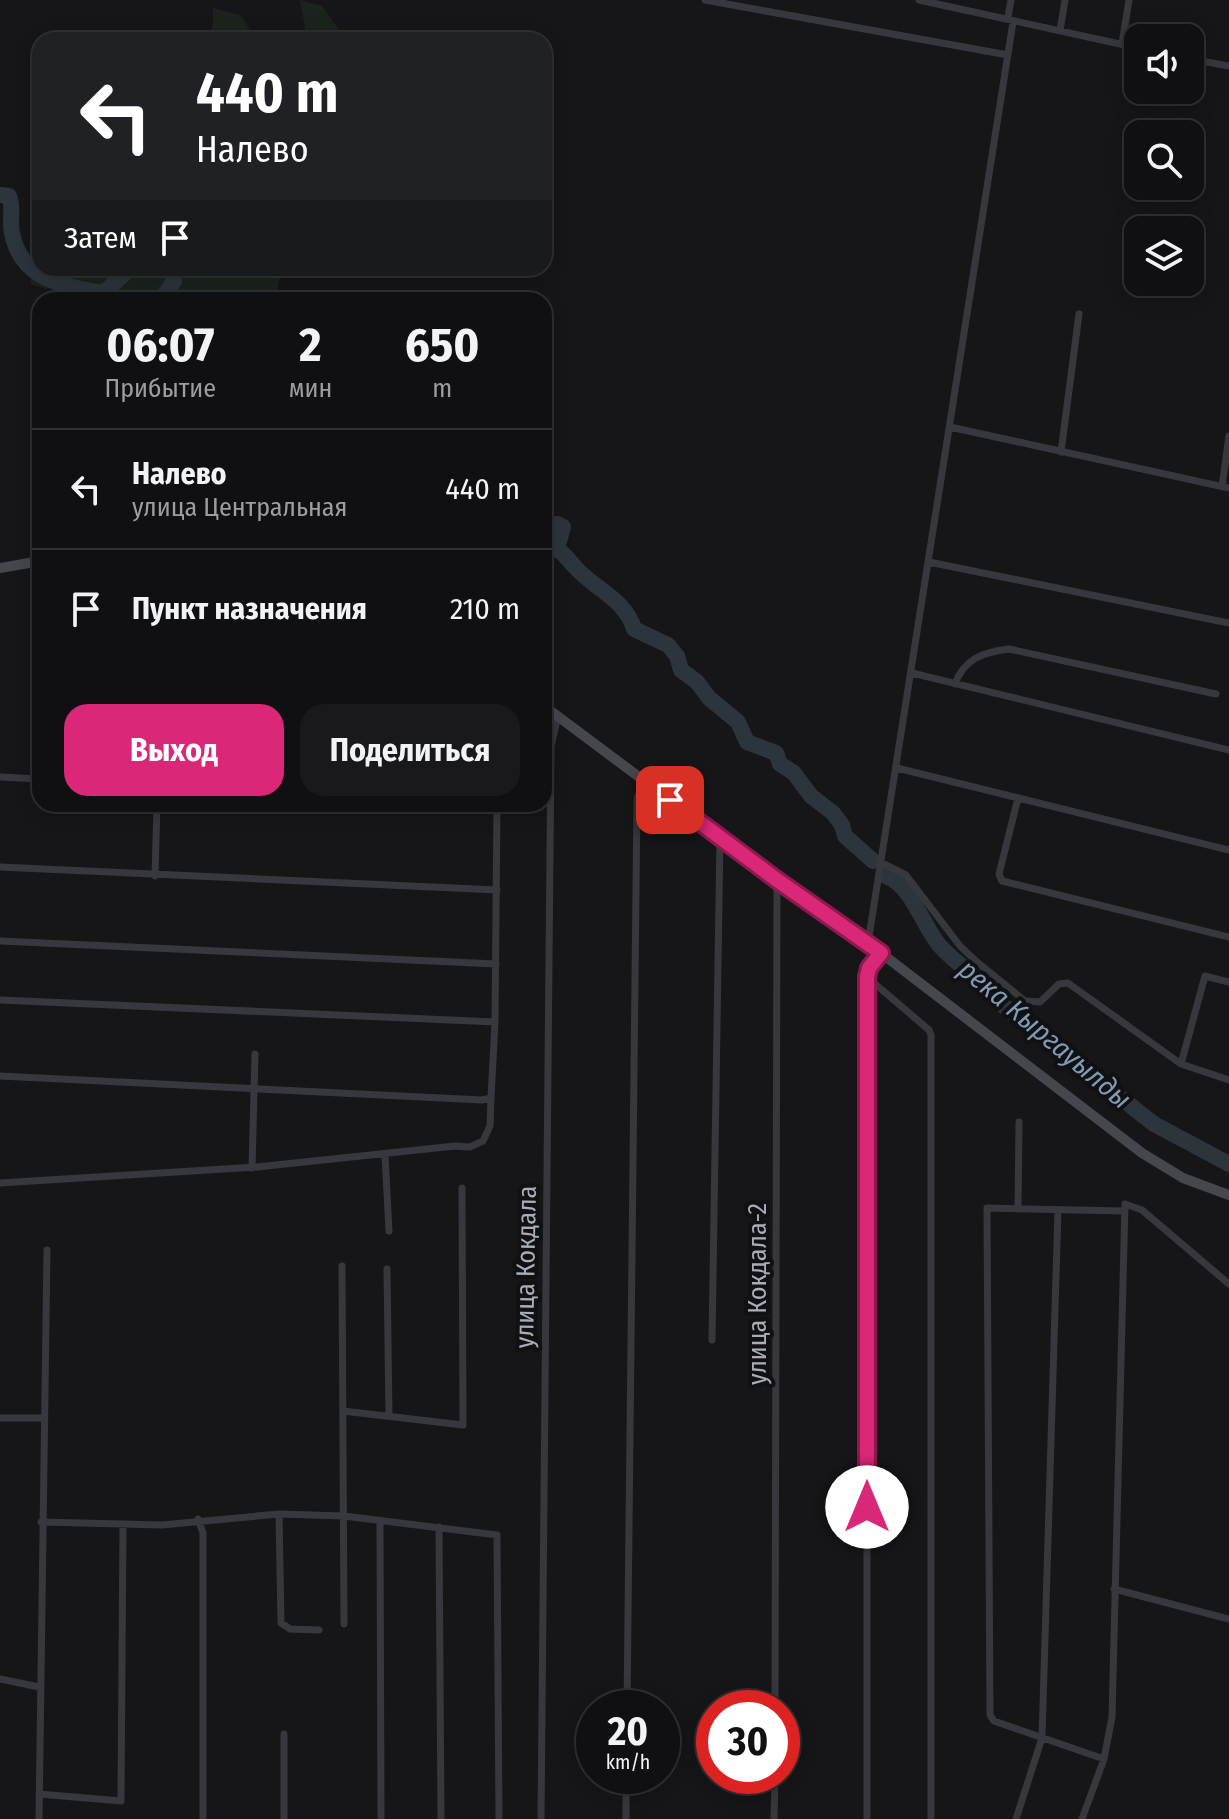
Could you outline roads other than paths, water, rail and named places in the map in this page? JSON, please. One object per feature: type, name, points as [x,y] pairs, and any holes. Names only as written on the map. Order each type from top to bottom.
[{"type":"main road","points":[[0,568],[32,562]]},
{"type":"main road","points":[[552,712],[777,880],[868,943],[1142,1153],[1183,1178],[1229,1195]]},
{"type":"street","points":[[705,0],[1008,55]]},
{"type":"street","points":[[923,0],[1122,44],[1129,0]]},
{"type":"street","points":[[868,943],[1008,55],[1011,0]]},
{"type":"street","points":[[1060,31],[1065,0]]},
{"type":"street","points":[[1204,62],[1229,66]]},
{"type":"street","points":[[1061,452],[1079,314]]},
{"type":"street","points":[[950,427],[1226,488],[1229,436]]},
{"type":"street","points":[[929,562],[1229,623]]},
{"type":"street","points":[[955,684],[961,670],[972,659],[995,650],[1009,649],[1216,694]]},
{"type":"street","points":[[912,673],[1229,750]]},
{"type":"street","name":"улица Кокдала","points":[[552,742],[558,716]]},
{"type":"street","points":[[897,768],[1229,850]]},
{"type":"street","points":[[0,777],[32,779]]},
{"type":"street","points":[[627,1690],[637,798],[645,781]]},
{"type":"street","points":[[1018,798],[999,874],[1002,881],[1229,937]]},
{"type":"street","points":[[155,876],[157,812]]},
{"type":"street","points":[[0,1183],[252,1168],[455,1146],[470,1147],[483,1141],[490,1126],[495,1022],[497,812]]},
{"type":"street","name":"улица Кокдала","points":[[541,1819],[550,812]]},
{"type":"street","points":[[712,1340],[720,838]]},
{"type":"street","points":[[882,863],[906,875],[960,946],[1025,1001],[1040,1002],[1059,984],[1068,983],[1181,1064],[1229,1080]]},
{"type":"street","points":[[0,867],[497,890]]},
{"type":"street","name":"улица Кокдала-2","points":[[775,1690],[777,880]]},
{"type":"street","points":[[0,941],[496,964]]},
{"type":"street","points":[[867,1819],[867,977],[869,968],[881,953]]},
{"type":"street","points":[[1181,1064],[1205,976],[1229,982]]},
{"type":"street","points":[[867,977],[931,1035],[931,1819]]},
{"type":"street","points":[[0,1000],[495,1022]]},
{"type":"street","points":[[252,1168],[255,1054]]},
{"type":"street","points":[[0,1076],[482,1100],[491,1098]]},
{"type":"street","points":[[1018,1209],[1019,1122]]},
{"type":"street","points":[[385,1155],[389,1231]]},
{"type":"street","points":[[343,1411],[463,1425],[462,1188]]},
{"type":"street","points":[[1104,1759],[994,1721],[990,1715],[987,1208],[1142,1210],[1229,1284]]},
{"type":"street","points":[[1082,1819],[1104,1759],[1112,1717],[1124,1208]]},
{"type":"street","points":[[1016,1819],[1042,1738],[1058,1210]]},
{"type":"street","points":[[39,1819],[47,1250]]},
{"type":"street","points":[[342,1266],[344,1624]]},
{"type":"street","points":[[387,1269],[389,1416]]},
{"type":"street","points":[[0,1418],[43,1418]]},
{"type":"street","points":[[41,1522],[162,1525],[198,1519],[279,1514],[344,1516],[497,1535],[499,1819]]},
{"type":"street","points":[[279,1514],[281,1623],[290,1629],[319,1630]]},
{"type":"street","points":[[198,1519],[203,1533],[203,1819]]},
{"type":"street","points":[[380,1521],[381,1819]]},
{"type":"street","points":[[39,1794],[121,1801],[123,1524]]},
{"type":"street","points":[[439,1527],[441,1819]]},
{"type":"street","points":[[1114,1589],[1229,1619]]},
{"type":"street","points":[[0,1679],[39,1687]]},
{"type":"street","points":[[284,1734],[284,1819]]},
{"type":"street","points":[[626,1794],[626,1819]]},
{"type":"street","points":[[774,1819],[775,1794]]},
{"type":"waterway","name":"река Кыргауылды","points":[[0,195],[9,196],[11,228],[17,248],[32,269]]},
{"type":"waterway","name":"река Кыргауылды","points":[[42,276],[95,292]]},
{"type":"waterway","name":"река Кыргауылды","points":[[102,292],[122,276]]},
{"type":"waterway","name":"река Кыргауылды","points":[[166,292],[174,276]]},
{"type":"waterway","name":"река Кыргауылды","points":[[552,525],[563,527],[557,549],[617,602],[634,629],[668,645],[677,656],[681,670],[738,722],[747,742],[776,753],[780,764],[794,773],[811,796],[833,813],[842,825],[845,836],[873,861]]},
{"type":"waterway","name":"река Кыргауылды","points":[[886,876],[910,897],[939,945],[989,988],[1008,1009],[1154,1124],[1229,1164]]}]
